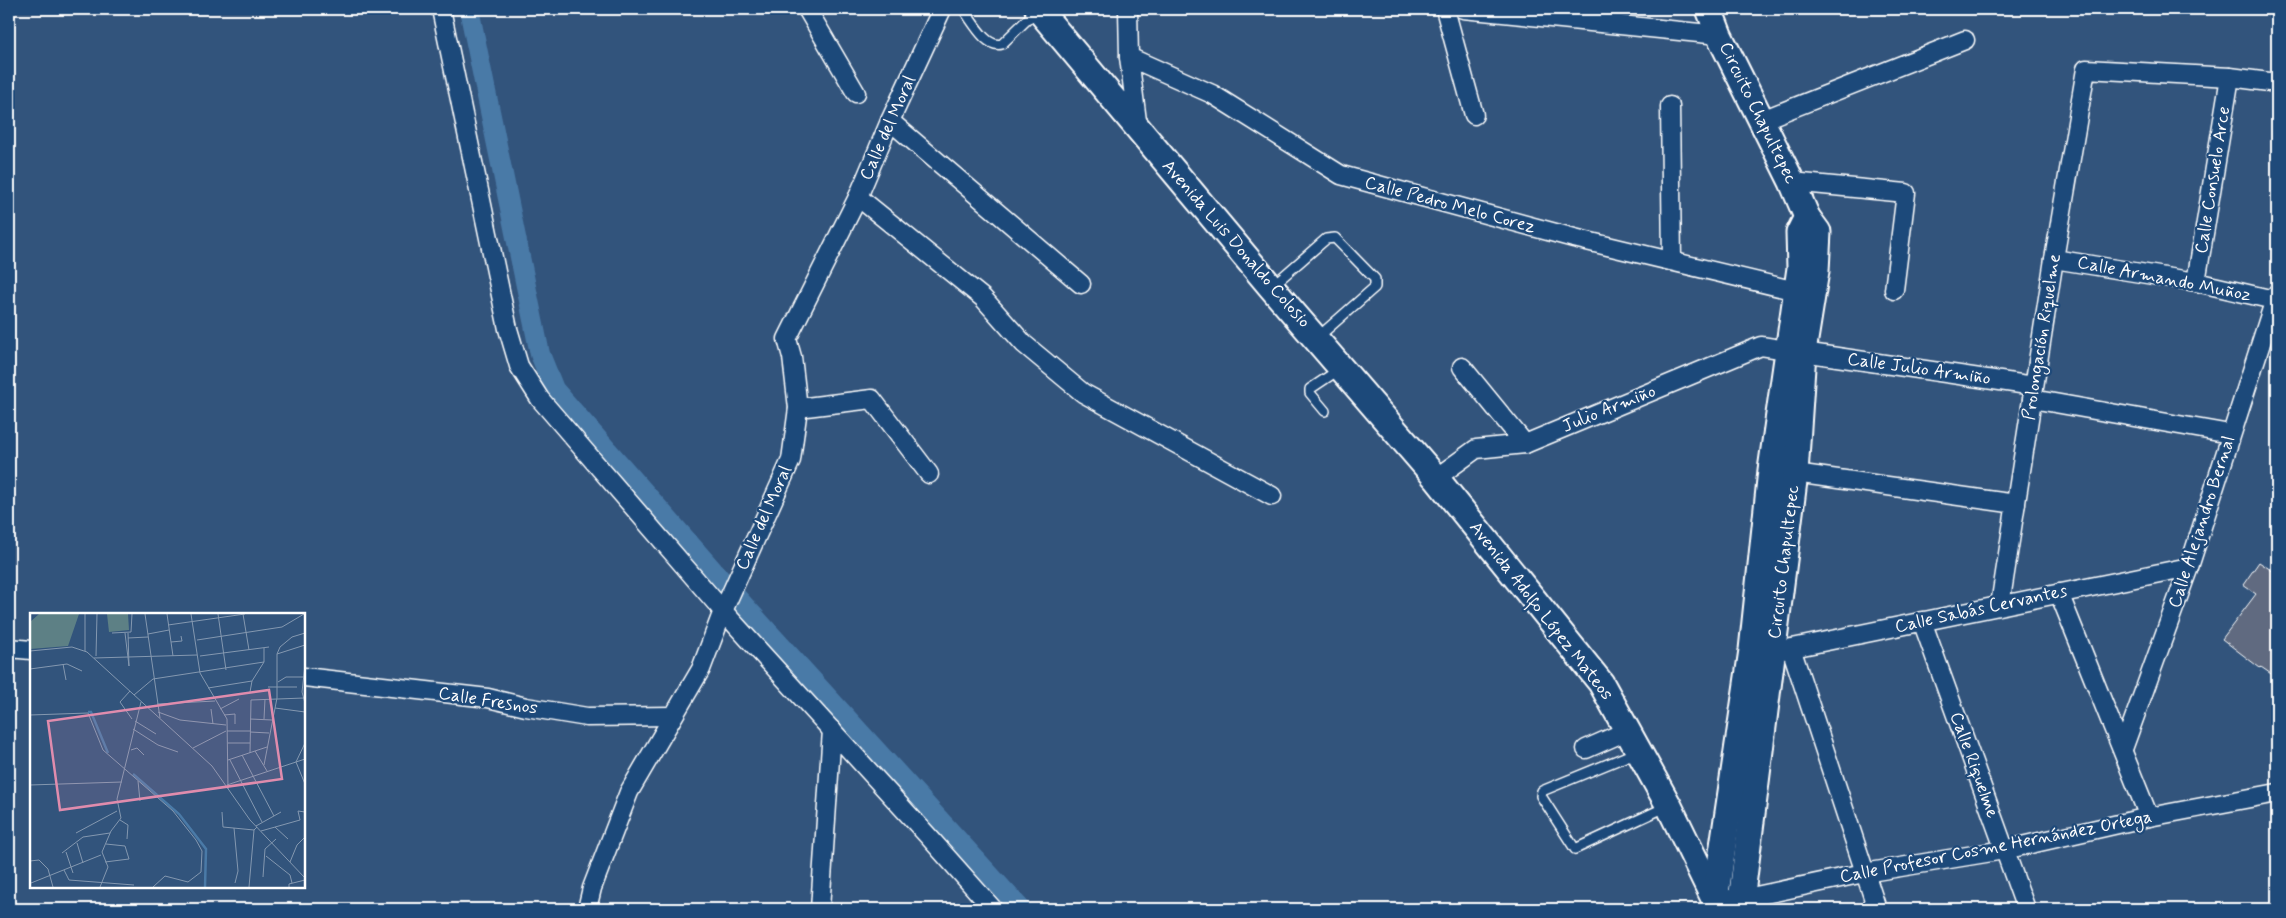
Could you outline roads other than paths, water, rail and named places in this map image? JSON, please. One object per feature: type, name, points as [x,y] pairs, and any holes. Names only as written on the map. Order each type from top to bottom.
[{"type":"main road","name":"Avenida Luis Donaldo Colosio","points":[[1038,9],[1271,287],[1436,478]]},
{"type":"main road","name":"Circuito Chapultepec","points":[[1708,9],[1807,217],[1818,232],[1818,258],[1795,351],[1771,470],[1752,650],[1717,904]]},
{"type":"main road","name":"Circuito Chapultepec","points":[[1741,904],[1782,650],[1795,473],[1796,291],[1800,257],[1799,233],[1807,217]]},
{"type":"main road","name":"Avenida Adolfo López Mateos","points":[[1436,478],[1601,683],[1669,806],[1717,904]]},
{"type":"street","points":[[441,9],[508,329],[519,366],[540,399],[988,907]]},
{"type":"street","points":[[807,9],[856,93]]},
{"type":"street","name":"Calle del Moral","points":[[587,909],[592,888],[629,792],[701,669],[725,607],[790,460],[798,408],[792,357],[787,339],[861,190],[887,127],[942,9]]},
{"type":"street","points":[[1128,9],[1129,57],[1138,129]]},
{"type":"street","points":[[1445,9],[1474,115]]},
{"type":"street","points":[[1463,9],[1719,35]]},
{"type":"street","points":[[1762,120],[1965,40]]},
{"type":"street","name":"Calle Pedro Melo Corez","points":[[1129,57],[1212,94],[1341,175],[1574,238],[1796,291]]},
{"type":"street","name":"Prolongación Riquelme","points":[[2000,605],[2086,69],[2230,77]]},
{"type":"street","points":[[2230,77],[2277,82]]},
{"type":"street","name":"Calle Consuelo Arce","points":[[2196,282],[2230,77]]},
{"type":"street","points":[[1670,106],[1672,261]]},
{"type":"street","points":[[887,127],[1081,284]]},
{"type":"street","points":[[1792,182],[1906,193],[1894,290]]},
{"type":"street","points":[[861,190],[983,298],[1024,344],[1083,393],[1272,496]]},
{"type":"street","name":"Calle Armando Muñoz","points":[[2054,259],[2276,296]]},
{"type":"street","name":"Calle Alejandro Bernal","points":[[2123,749],[2189,567],[2230,434],[2276,296]]},
{"type":"street","name":"Julio Armiño","points":[[1436,478],[1476,449],[1525,444],[1761,346],[1795,351]]},
{"type":"street","name":"Calle Julio Armiño","points":[[1795,351],[2033,392],[2230,434]]},
{"type":"street","points":[[1462,367],[1525,444]]},
{"type":"street","points":[[798,408],[872,399],[930,474]]},
{"type":"street","points":[[1795,473],[2016,504]]},
{"type":"street","name":"Calle Sabás Cervantes","points":[[1782,650],[2189,567]]},
{"type":"street","points":[[2058,593],[2123,749],[2149,817]]},
{"type":"street","name":"Calle Riquelme","points":[[1922,621],[2026,909]]},
{"type":"street","points":[[9,648],[30,650]]},
{"type":"street","points":[[1782,650],[1877,909]]},
{"type":"street","name":"Calle Fresnos","points":[[305,677],[488,698],[526,708],[586,717],[673,716]]},
{"type":"street","points":[[820,909],[832,730]]},
{"type":"street","points":[[1586,749],[1634,741]]},
{"type":"street","name":"Calle Profesor Cosme Hernández Ortega","points":[[1717,904],[1741,904],[1864,872],[2004,850],[2149,817],[2277,793]]},
{"type":"lane","points":[[963,9],[988,42],[997,45],[1002,44],[1038,9]]},
{"type":"lane","points":[[1271,287],[1326,239],[1331,238],[1335,238],[1375,279],[1375,287],[1317,338]]},
{"type":"lane","points":[[1325,411],[1310,393],[1310,389],[1342,368]]},
{"type":"lane","points":[[1634,741],[1542,791],[1542,796],[1575,849],[1669,806]]},
{"type":"waterway","points":[[469,9],[540,354],[554,389],[733,593],[1021,909]]}]
